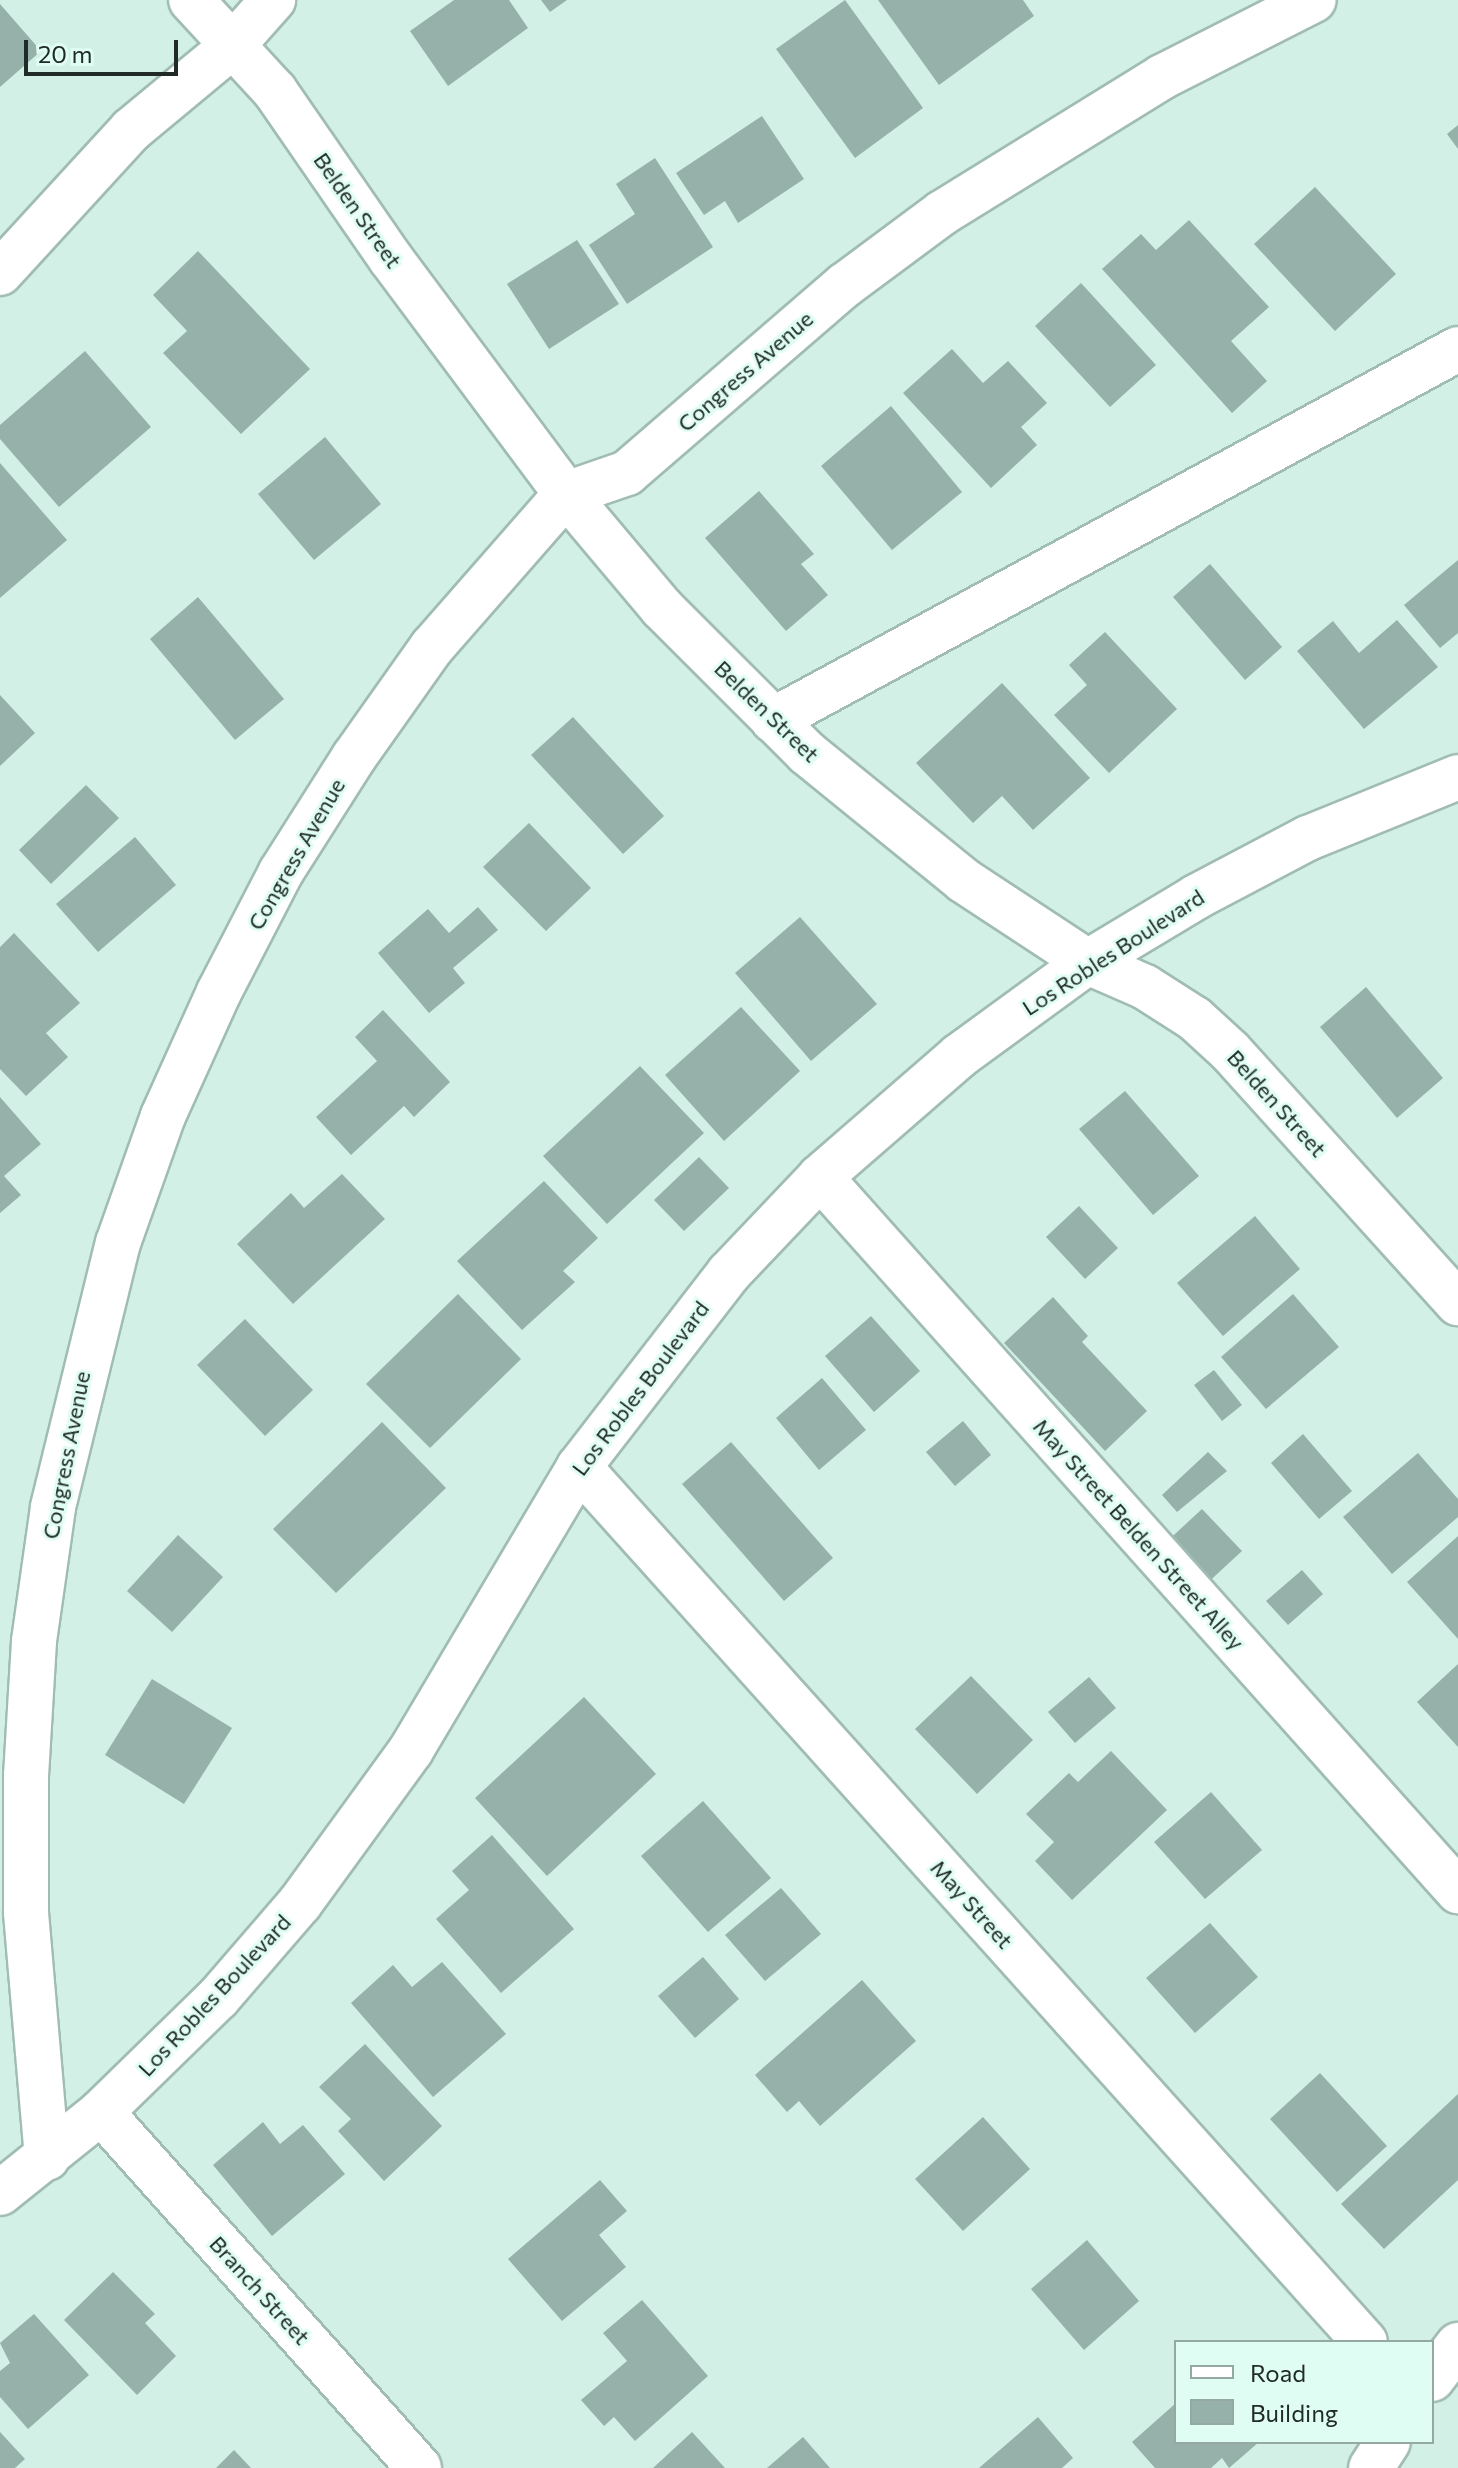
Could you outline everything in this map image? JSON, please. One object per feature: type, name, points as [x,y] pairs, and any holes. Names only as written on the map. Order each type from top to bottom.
[{"type":"street","name":"Belden Street","points":[[191,0],[275,91],[391,259],[566,494],[662,608],[773,720],[963,880],[1088,962],[1145,987],[1195,1019],[1230,1051],[1458,1303]]},
{"type":"street","points":[[0,273],[131,130],[232,46],[273,0]]},
{"type":"street","name":"Congress Avenue","points":[[47,2158],[26,1912],[26,1776],[34,1641],[53,1507],[81,1374],[118,1243],[163,1116],[219,992],[281,872],[354,757],[432,647],[566,494],[627,473],[734,377],[942,213],[1162,77],[1314,0]]},
{"type":"street","points":[[773,720],[1458,349]]},
{"type":"street","name":"Los Robles Boulevard","points":[[0,2193],[101,2112],[218,1998],[300,1903],[411,1750],[579,1467],[729,1273],[820,1177],[959,1056],[1088,962],[1196,897],[1308,838],[1458,777]]},
{"type":"street","name":"May Street Belden Street Alley","points":[[820,1177],[1458,1891]]},
{"type":"street","name":"May Street","points":[[579,1467],[1363,2340]]},
{"type":"street","name":"Branch Street","points":[[101,2112],[419,2468]]},
{"type":"street","points":[[1434,2376],[1458,2345]]},
{"type":"street","points":[[1371,2468],[1387,2444]]},
{"type":"building","points":[[454,0],[509,0],[528,28],[448,86],[410,31]]},
{"type":"building","points":[[541,0],[567,0],[550,12]]},
{"type":"building","points":[[845,0],[923,108],[855,158],[776,49]]},
{"type":"building","points":[[878,0],[1023,0],[1034,16],[939,85]]},
{"type":"building","points":[[0,4],[41,51],[0,87]]},
{"type":"building","points":[[762,116],[804,179],[738,223],[725,201],[704,215],[676,173]]},
{"type":"building","points":[[1458,125],[1458,149],[1447,134]]},
{"type":"building","points":[[655,158],[713,247],[627,304],[589,245],[635,214],[616,184]]},
{"type":"building","points":[[1315,187],[1396,274],[1335,331],[1254,244]]},
{"type":"building","points":[[1189,220],[1269,307],[1231,341],[1267,381],[1232,413],[1102,269],[1141,234],[1156,250]]},
{"type":"building","points":[[577,240],[619,304],[549,349],[507,284]]},
{"type":"building","points":[[198,251],[310,369],[241,434],[163,353],[187,331],[153,295]]},
{"type":"building","points":[[1081,283],[1156,365],[1110,407],[1035,326]]},
{"type":"building","points":[[952,349],[983,383],[1008,361],[1047,403],[1021,427],[1037,445],[991,488],[903,393]]},
{"type":"building","points":[[85,351],[151,427],[59,507],[0,439],[0,425]]},
{"type":"building","points":[[891,406],[962,492],[892,550],[821,466]]},
{"type":"building","points":[[325,437],[381,504],[314,560],[258,494]]},
{"type":"building","points":[[0,463],[67,540],[0,598]]},
{"type":"building","points":[[759,491],[814,554],[801,564],[828,595],[786,631],[705,538]]},
{"type":"building","points":[[1458,560],[1458,633],[1440,648],[1404,605]]},
{"type":"building","points":[[1210,564],[1282,647],[1245,680],[1173,597]]},
{"type":"building","points":[[198,597],[284,699],[235,740],[150,639]]},
{"type":"building","points":[[1397,620],[1438,667],[1364,729],[1297,651],[1333,621],[1359,653]]},
{"type":"building","points":[[1105,632],[1177,709],[1109,773],[1054,715],[1087,685],[1069,665]]},
{"type":"building","points":[[1002,683],[1090,778],[1033,830],[1002,796],[973,823],[916,763]]},
{"type":"building","points":[[0,695],[35,733],[0,766]]},
{"type":"building","points":[[573,717],[664,816],[623,854],[531,755]]},
{"type":"building","points":[[86,785],[119,818],[51,884],[19,850]]},
{"type":"building","points":[[529,823],[591,888],[546,931],[483,867]]},
{"type":"building","points":[[135,837],[176,885],[98,952],[56,904]]},
{"type":"building","points":[[478,907],[498,930],[453,968],[465,983],[429,1013],[378,953],[428,909],[449,933]]},
{"type":"building","points":[[800,917],[877,1004],[811,1061],[735,973]]},
{"type":"building","points":[[14,933],[80,1003],[46,1033],[68,1057],[26,1096],[0,1069],[0,947]]},
{"type":"building","points":[[1366,987],[1443,1078],[1397,1118],[1320,1027]]},
{"type":"building","points":[[741,1007],[800,1071],[724,1141],[665,1075]]},
{"type":"building","points":[[383,1010],[450,1082],[414,1117],[404,1106],[351,1155],[316,1117],[377,1061],[355,1037]]},
{"type":"building","points":[[640,1066],[704,1133],[607,1224],[543,1156]]},
{"type":"building","points":[[1125,1091],[1199,1176],[1153,1215],[1079,1129]]},
{"type":"building","points":[[0,1097],[41,1144],[4,1176],[21,1195],[0,1213]]},
{"type":"building","points":[[699,1157],[729,1188],[684,1231],[654,1200]]},
{"type":"building","points":[[342,1174],[385,1219],[293,1304],[237,1244],[291,1193],[304,1208]]},
{"type":"building","points":[[544,1181],[598,1238],[563,1271],[575,1282],[522,1330],[457,1261]]},
{"type":"building","points":[[1079,1206],[1118,1248],[1085,1279],[1046,1237]]},
{"type":"building","points":[[1255,1216],[1300,1269],[1223,1336],[1177,1283]]},
{"type":"building","points":[[458,1294],[521,1359],[430,1448],[366,1384]]},
{"type":"building","points":[[1293,1294],[1339,1347],[1266,1409],[1221,1357]]},
{"type":"building","points":[[1053,1297],[1088,1336],[1082,1342],[1147,1411],[1105,1451],[1004,1343]]},
{"type":"building","points":[[871,1316],[920,1371],[874,1412],[825,1356]]},
{"type":"building","points":[[245,1319],[313,1390],[265,1436],[197,1365]]},
{"type":"building","points":[[1214,1370],[1242,1405],[1222,1421],[1194,1385]]},
{"type":"building","points":[[822,1378],[866,1430],[819,1470],[776,1418]]},
{"type":"building","points":[[963,1421],[991,1455],[955,1486],[926,1452]]},
{"type":"building","points":[[382,1422],[446,1488],[336,1593],[273,1529]]},
{"type":"building","points":[[1303,1434],[1352,1491],[1319,1519],[1271,1463]]},
{"type":"building","points":[[731,1442],[833,1558],[784,1601],[682,1484]]},
{"type":"building","points":[[1208,1452],[1227,1471],[1177,1512],[1162,1495]]},
{"type":"building","points":[[1418,1453],[1458,1499],[1458,1517],[1392,1574],[1343,1517]]},
{"type":"building","points":[[1202,1509],[1242,1551],[1203,1587],[1163,1545]]},
{"type":"building","points":[[178,1535],[223,1577],[172,1632],[127,1591]]},
{"type":"building","points":[[1458,1536],[1458,1639],[1407,1582]]},
{"type":"building","points":[[1302,1570],[1323,1594],[1288,1625],[1266,1601]]},
{"type":"building","points":[[1458,1664],[1458,1747],[1417,1702]]},
{"type":"building","points":[[971,1676],[1033,1740],[977,1794],[915,1729]]},
{"type":"building","points":[[1089,1677],[1116,1708],[1075,1743],[1048,1712]]},
{"type":"building","points":[[152,1679],[232,1728],[184,1804],[105,1755]]},
{"type":"building","points":[[584,1697],[656,1774],[547,1876],[475,1798]]},
{"type":"building","points":[[1111,1751],[1167,1810],[1072,1900],[1035,1861],[1054,1842],[1026,1814],[1069,1773],[1078,1782]]},
{"type":"building","points":[[1211,1792],[1262,1850],[1205,1899],[1154,1842]]},
{"type":"building","points":[[703,1801],[771,1878],[708,1932],[641,1856]]},
{"type":"building","points":[[492,1835],[574,1929],[501,1993],[436,1919],[469,1890],[452,1871]]},
{"type":"building","points":[[781,1888],[821,1934],[765,1981],[725,1935]]},
{"type":"building","points":[[1210,1923],[1258,1977],[1195,2033],[1146,1978]]},
{"type":"building","points":[[703,1957],[739,1999],[695,2038],[658,1996]]},
{"type":"building","points":[[442,1962],[506,2034],[433,2097],[351,2003],[393,1965],[412,1987]]},
{"type":"building","points":[[862,1980],[916,2041],[820,2126],[799,2101],[787,2112],[755,2075]]},
{"type":"building","points":[[365,2044],[442,2126],[384,2181],[338,2131],[351,2119],[319,2087]]},
{"type":"building","points":[[1320,2073],[1387,2146],[1337,2192],[1270,2119]]},
{"type":"building","points":[[1458,2094],[1458,2180],[1384,2249],[1341,2204]]},
{"type":"building","points":[[983,2117],[1030,2169],[963,2231],[915,2179]]},
{"type":"building","points":[[263,2122],[280,2144],[303,2125],[345,2174],[272,2236],[213,2165]]},
{"type":"building","points":[[600,2180],[627,2211],[599,2235],[626,2267],[562,2321],[508,2259]]},
{"type":"building","points":[[1087,2240],[1139,2301],[1084,2350],[1031,2289]]},
{"type":"building","points":[[113,2272],[155,2314],[145,2323],[176,2356],[137,2395],[64,2320]]},
{"type":"building","points":[[642,2300],[708,2376],[635,2441],[614,2417],[604,2426],[581,2400],[627,2361],[603,2333]]},
{"type":"building","points":[[34,2314],[89,2375],[28,2429],[0,2397],[0,2371],[10,2363],[0,2343]]},
{"type":"building","points":[[1174,2405],[1174,2444],[1257,2444],[1229,2468],[1222,2458],[1211,2468],[1155,2468],[1132,2442]]},
{"type":"building","points":[[1038,2417],[1073,2458],[1062,2468],[979,2468]]},
{"type":"building","points":[[0,2432],[25,2459],[15,2468],[0,2468]]},
{"type":"building","points":[[692,2432],[725,2468],[653,2468]]},
{"type":"building","points":[[803,2437],[830,2468],[767,2468]]},
{"type":"building","points":[[234,2450],[251,2468],[216,2468]]}]
